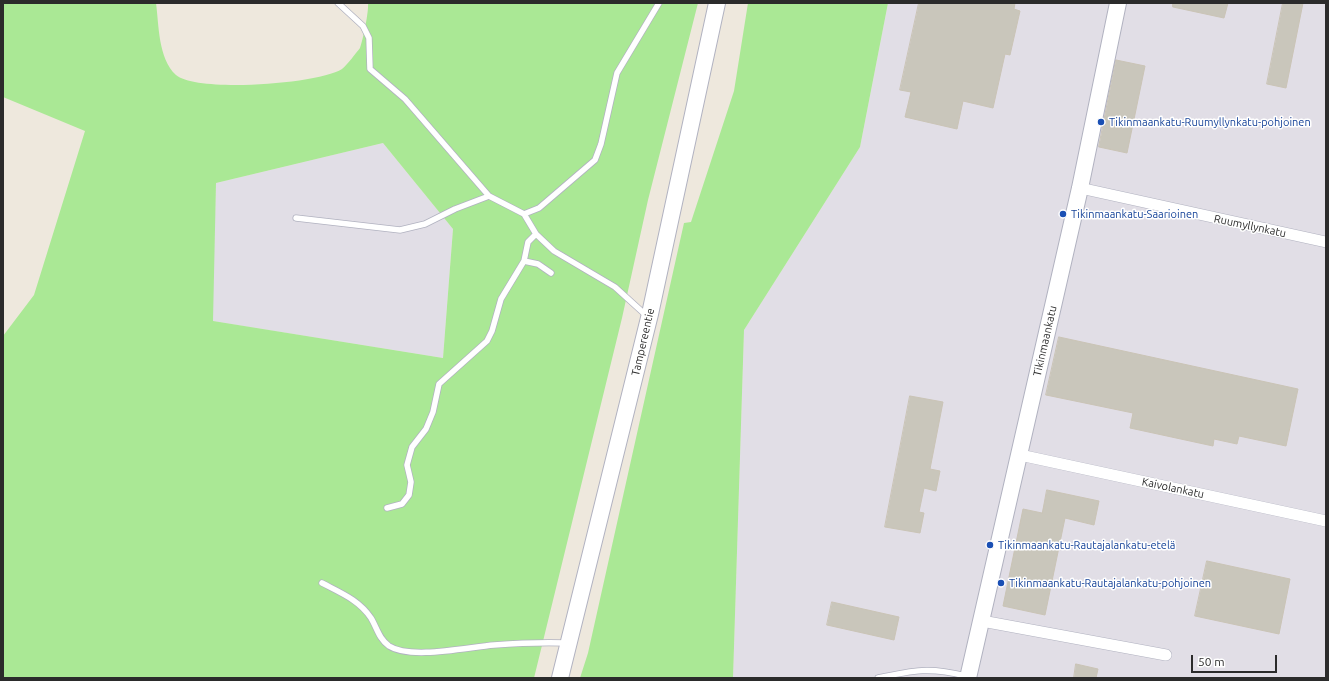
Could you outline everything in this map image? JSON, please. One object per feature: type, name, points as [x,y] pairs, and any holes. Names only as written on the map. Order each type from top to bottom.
[{"type":"main road","name":"Tampereentie","points":[[560,678],[570,643],[649,318],[717,3]]},
{"type":"main road","name":"Tikinmaankatu","points":[[968,677],[1080,188],[1118,3]]},
{"type":"street","name":"Ruumyllynkatu","points":[[1080,188],[1326,242]]},
{"type":"street","name":"Kaivolankatu","points":[[1020,455],[1326,520]]},
{"type":"street","points":[[982,620],[1166,655]]},
{"type":"lane","points":[[338,3],[363,26],[369,38],[370,69],[404,99],[489,196],[524,214],[536,234],[554,251],[615,287],[649,318]]},
{"type":"lane","points":[[524,214],[539,208],[595,160],[602,144],[617,73],[659,3]]},
{"type":"lane","points":[[296,218],[400,230],[425,224],[454,209],[489,196]]},
{"type":"lane","points":[[387,508],[402,504],[409,496],[411,482],[407,465],[412,447],[426,429],[433,412],[440,384],[487,340],[492,331],[501,299],[524,261],[528,242],[536,234]]},
{"type":"lane","points":[[524,261],[538,264],[551,273]]},
{"type":"lane","points":[[322,583],[351,598],[371,619],[381,639],[389,646],[401,651],[418,653],[495,645],[547,642],[570,643]]},
{"type":"lane","points":[[878,678],[914,670],[942,670],[968,677]]},
{"type":"shaded area","points":[[888,3],[1326,3],[1326,678],[733,678],[744,330],[860,147]]},
{"type":"shaded area","points":[[383,143],[453,229],[443,358],[212,321],[216,183]]},
{"type":"green space","points":[[3,3],[156,3],[160,41],[166,60],[176,75],[188,81],[232,85],[309,79],[342,69],[360,48],[366,26],[368,3],[698,3],[648,200],[622,318],[534,678],[3,678],[3,336],[34,295],[85,131],[3,97]],"holes":[[[383,143],[453,229],[443,358],[213,321],[216,183]]]},
{"type":"green space","points":[[748,3],[888,3],[860,147],[744,330],[733,678],[580,678],[588,653],[684,223],[691,222],[734,91]]},
{"type":"building","points":[[919,3],[1015,3],[1014,9],[1020,11],[1010,55],[1005,54],[993,108],[963,101],[957,129],[905,117],[911,92],[900,90]]},
{"type":"building","points":[[1173,3],[1228,3],[1224,18],[1173,7]]},
{"type":"building","points":[[1283,3],[1303,3],[1286,88],[1267,84]]},
{"type":"building","points":[[1116,60],[1145,66],[1127,153],[1099,147]]},
{"type":"building","points":[[1059,337],[1298,389],[1286,446],[1239,436],[1237,444],[1214,439],[1213,446],[1130,428],[1133,413],[1046,395]]},
{"type":"building","points":[[910,396],[943,402],[930,469],[940,471],[936,491],[924,488],[919,512],[924,513],[920,533],[885,527]]},
{"type":"building","points":[[1047,490],[1099,501],[1094,525],[1065,518],[1045,615],[1003,606],[1023,509],[1042,513]]},
{"type":"building","points":[[1207,561],[1290,579],[1279,634],[1195,616]]},
{"type":"building","points":[[832,602],[899,617],[894,640],[827,625]]},
{"type":"building","points":[[1076,664],[1098,669],[1096,678],[1074,678]]},
{"type":"place","name":"Tikinmaankatu-Ruumyllynkatu-pohjoinen","points":[[1101,122]]},
{"type":"place","name":"Tikinmaankatu-Saarioinen","points":[[1063,214]]},
{"type":"place","name":"Tikinmaankatu-Rautajalankatu-etelä","points":[[990,545]]},
{"type":"place","name":"Tikinmaankatu-Rautajalankatu-pohjoinen","points":[[1001,583]]}]
